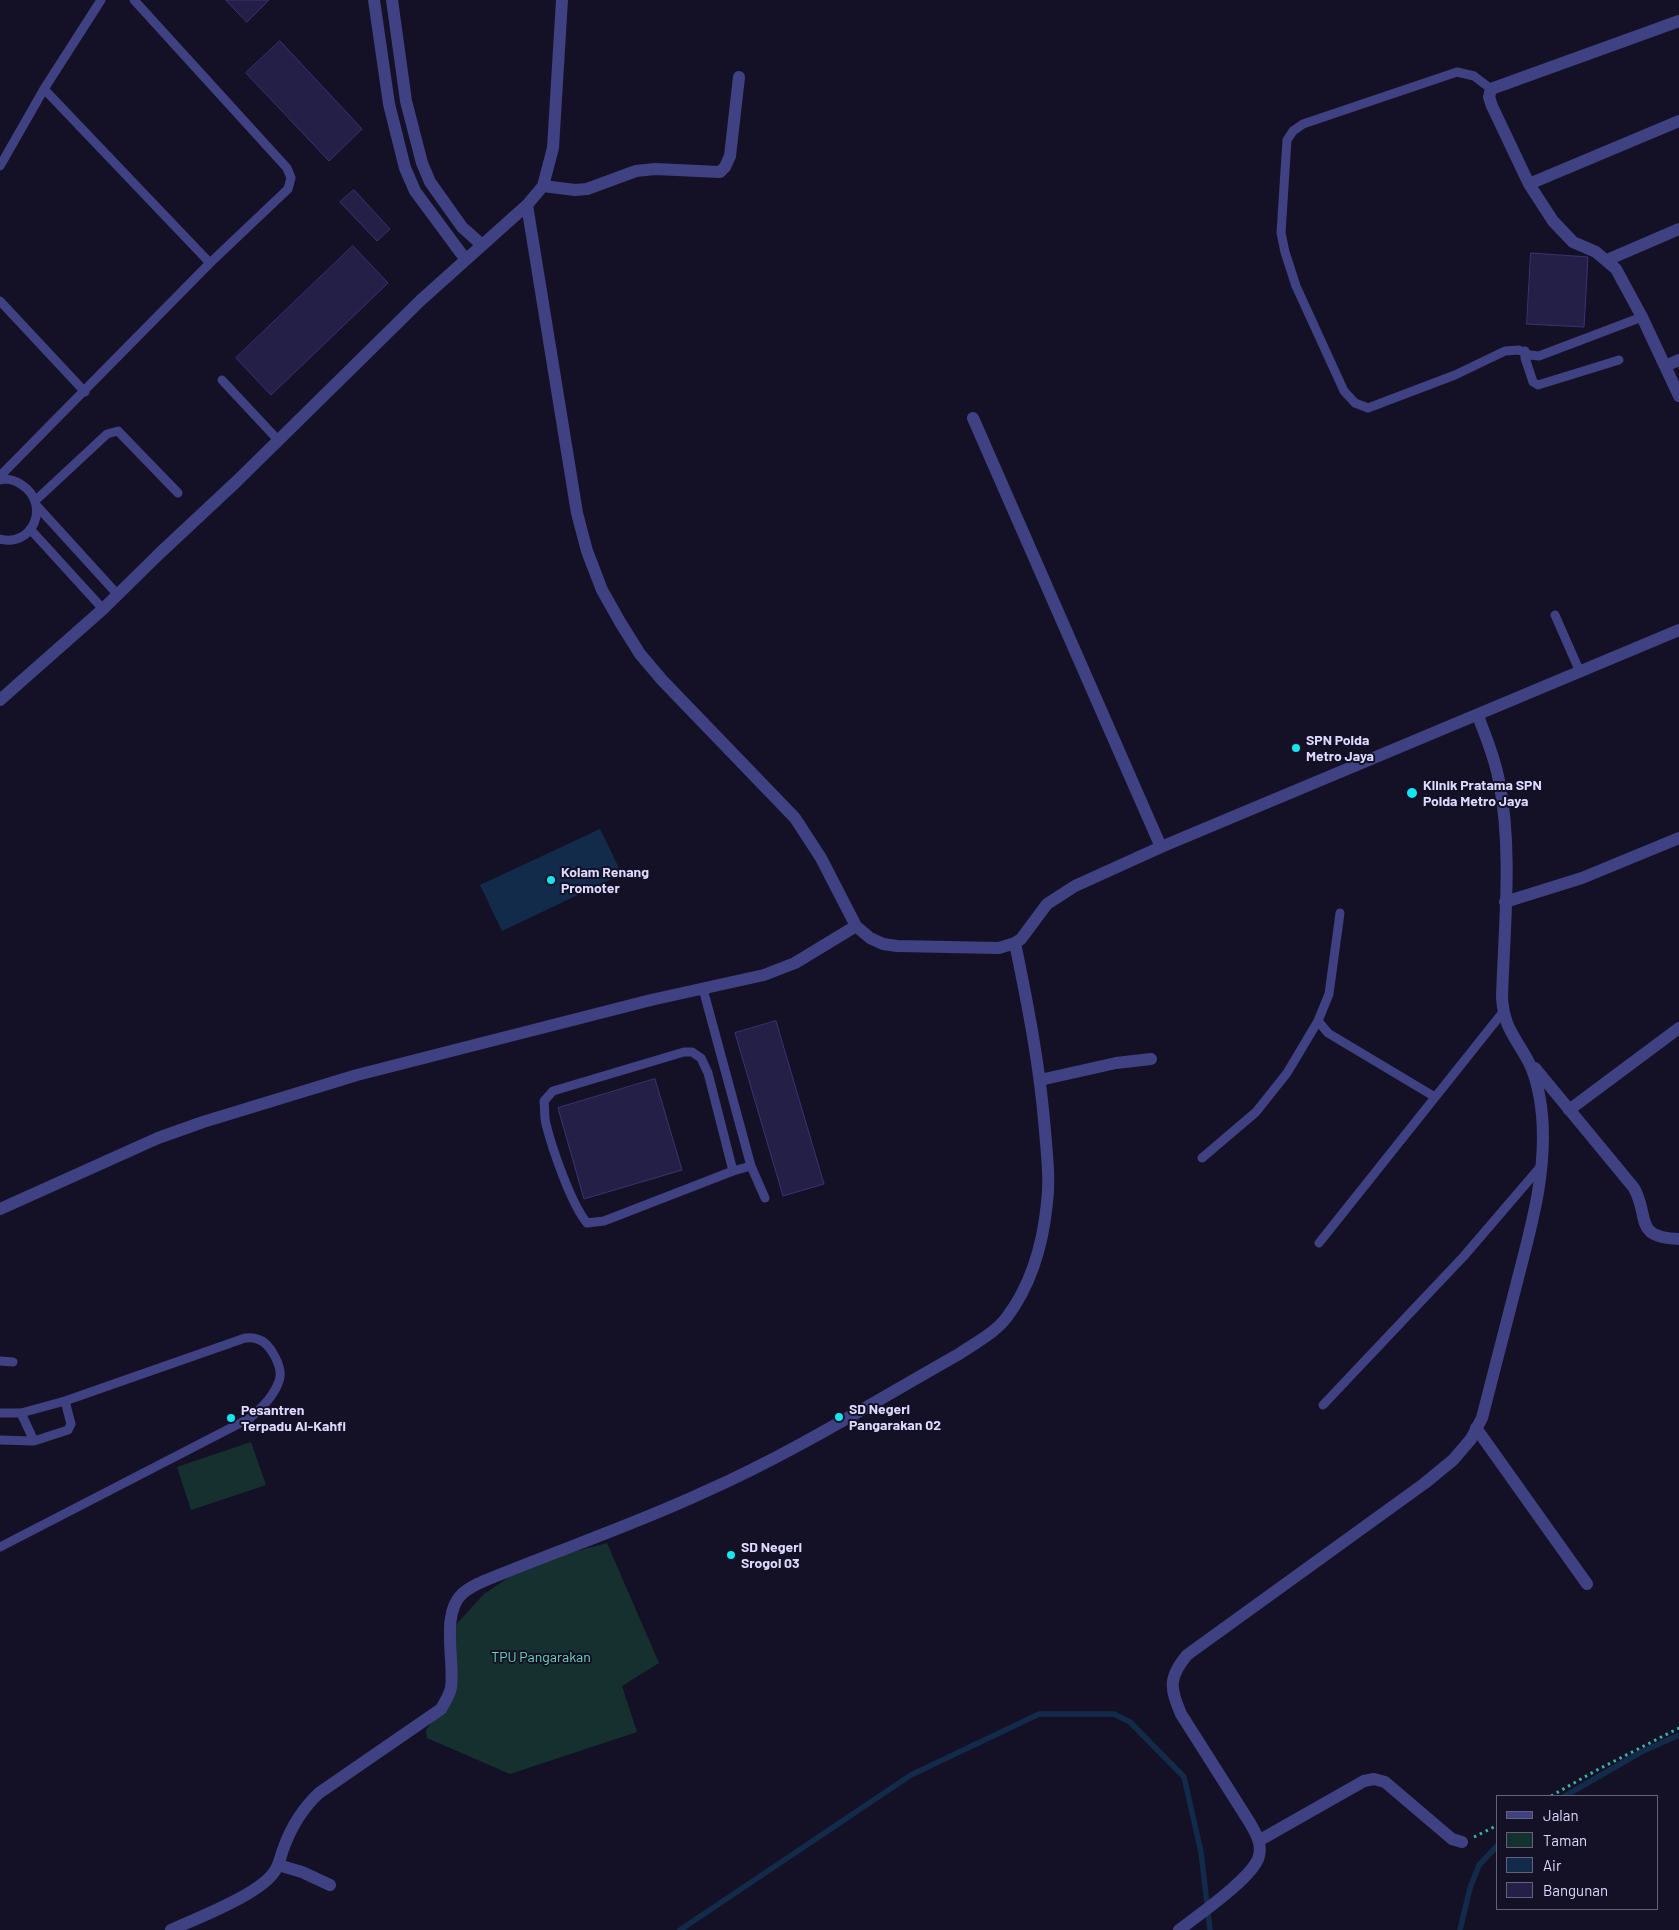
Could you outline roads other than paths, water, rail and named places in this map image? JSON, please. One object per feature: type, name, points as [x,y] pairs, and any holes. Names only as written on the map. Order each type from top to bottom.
[{"type":"street","points":[[0,700],[118,595],[141,570],[212,506],[466,260],[528,205],[543,186],[553,148],[562,0]]},
{"type":"street","points":[[466,260],[415,191],[405,168],[389,104],[376,6],[393,4],[406,101],[422,162],[430,182],[462,227],[482,245]]},
{"type":"street","points":[[1679,21],[1491,89],[1489,97],[1529,184],[1553,221],[1573,242],[1596,252],[1616,269],[1642,317],[1679,396]]},
{"type":"street","points":[[543,186],[575,190],[587,189],[636,171],[646,170],[720,172],[725,167],[730,156],[739,77]]},
{"type":"street","points":[[1529,184],[1679,121]]},
{"type":"street","points":[[528,205],[577,513],[587,551],[602,590],[640,654],[662,680],[795,818],[821,858],[856,926],[870,938],[884,944],[897,946],[999,948],[1015,943],[1021,939],[1048,904],[1061,894],[1161,847],[1478,716],[1679,630]]},
{"type":"street","points":[[1607,260],[1679,230]]},
{"type":"street","points":[[1665,366],[1679,360]]},
{"type":"street","points":[[973,418],[1161,847]]},
{"type":"street","points":[[1478,716],[1491,748],[1504,810],[1507,840],[1503,1012],[1511,1034],[1527,1058],[1634,1188],[1640,1198],[1643,1222],[1651,1233],[1665,1239],[1679,1240]]},
{"type":"street","points":[[1505,902],[1582,878],[1679,838]]},
{"type":"street","points":[[0,1209],[158,1138],[203,1122],[358,1075],[651,1000],[764,975],[781,969],[817,950],[856,926]]},
{"type":"street","points":[[171,1930],[258,1887],[269,1879],[278,1865],[295,1821],[319,1792],[441,1709],[448,1699],[451,1688],[450,1624],[455,1606],[463,1593],[484,1581],[702,1494],[774,1459],[959,1354],[984,1338],[1006,1319],[1020,1297],[1032,1270],[1042,1238],[1048,1202],[1048,1160],[1040,1080],[1031,1017],[1015,943]]},
{"type":"street","points":[[1570,1110],[1679,1028]]},
{"type":"street","points":[[1179,1930],[1220,1899],[1251,1869],[1259,1857],[1260,1840],[1181,1714],[1174,1699],[1172,1683],[1176,1669],[1187,1655],[1425,1483],[1453,1460],[1471,1440],[1482,1418],[1537,1205],[1542,1164],[1542,1116],[1539,1088],[1527,1058]]},
{"type":"street","points":[[1040,1080],[1116,1064],[1151,1059]]},
{"type":"street","points":[[1476,1428],[1587,1584]]},
{"type":"street","points":[[1260,1840],[1364,1781],[1374,1779],[1385,1782],[1452,1839],[1462,1842]]},
{"type":"street","points":[[278,1865],[302,1872],[330,1885]]},
{"type":"lane","points":[[0,166],[44,89],[101,0]]},
{"type":"lane","points":[[0,476],[85,392],[210,263],[288,189],[292,178],[287,168],[134,0]]},
{"type":"lane","points":[[1491,89],[1474,76],[1458,72],[1303,124],[1293,131],[1287,140],[1281,234],[1296,286],[1344,391],[1355,403],[1368,408],[1455,374],[1505,350],[1525,351],[1530,355],[1539,356],[1642,317]]},
{"type":"lane","points":[[44,89],[210,263]]},
{"type":"lane","points":[[0,300],[85,392]]},
{"type":"lane","points":[[1525,351],[1525,358],[1533,382],[1538,385],[1619,360]]},
{"type":"lane","points":[[222,380],[278,440]]},
{"type":"lane","points":[[2,542],[23,536],[30,529],[36,519],[37,503],[107,434],[118,431],[178,493]]},
{"type":"lane","points":[[0,480],[16,481],[29,490],[37,503],[118,595]]},
{"type":"lane","points":[[30,529],[103,609]]},
{"type":"lane","points":[[1556,615],[1580,672]]},
{"type":"lane","points":[[1202,1158],[1256,1112],[1287,1074],[1318,1022],[1329,994],[1340,913]]},
{"type":"lane","points":[[703,989],[751,1166],[765,1198]]},
{"type":"lane","points":[[1320,1243],[1503,1012]]},
{"type":"lane","points":[[1318,1022],[1328,1033],[1436,1097]]},
{"type":"lane","points":[[733,1171],[708,1073],[701,1058],[692,1052],[684,1052],[553,1091],[544,1100],[546,1123],[566,1183],[580,1215],[587,1222],[604,1222],[733,1171],[751,1166]]},
{"type":"lane","points":[[1323,1405],[1464,1256],[1542,1164]]},
{"type":"lane","points":[[0,1413],[21,1412],[65,1401],[245,1338],[257,1338],[266,1344],[277,1360],[280,1379],[262,1408],[250,1418],[0,1547]]},
{"type":"lane","points":[[0,1361],[13,1362]]},
{"type":"lane","points":[[0,1440],[34,1441],[68,1430],[71,1424],[65,1401]]},
{"type":"lane","points":[[21,1412],[34,1441]]},
{"type":"water","name":"Kolam Renang Promoter","points":[[600,829],[622,874],[502,931],[480,885]]},
{"type":"waterway","points":[[680,1930],[911,1775],[1039,1714],[1114,1714],[1130,1722],[1184,1777],[1201,1852],[1210,1930]]},
{"type":"waterway","points":[[1567,1795],[1641,1752],[1679,1735]]},
{"type":"waterway","points":[[1460,1930],[1470,1888],[1479,1865],[1496,1847]]},
{"type":"place","name":"SPN Polda Metro Jaya","points":[[1296,748]]},
{"type":"place","name":"Klinik Pratama SPN Polda Metro Jaya","points":[[1412,793]]},
{"type":"place","name":"Kolam Renang Promoter","points":[[551,880]]},
{"type":"place","name":"SD Negeri Pangarakan 02","points":[[839,1417]]},
{"type":"place","name":"Pesantren Terpadu Al-Kahfi","points":[[231,1418]]},
{"type":"place","name":"SD Negeri Srogol 03","points":[[731,1555]]},
{"type":"park label","name":"TPU Pangarakan","points":[[541,1657]]}]
